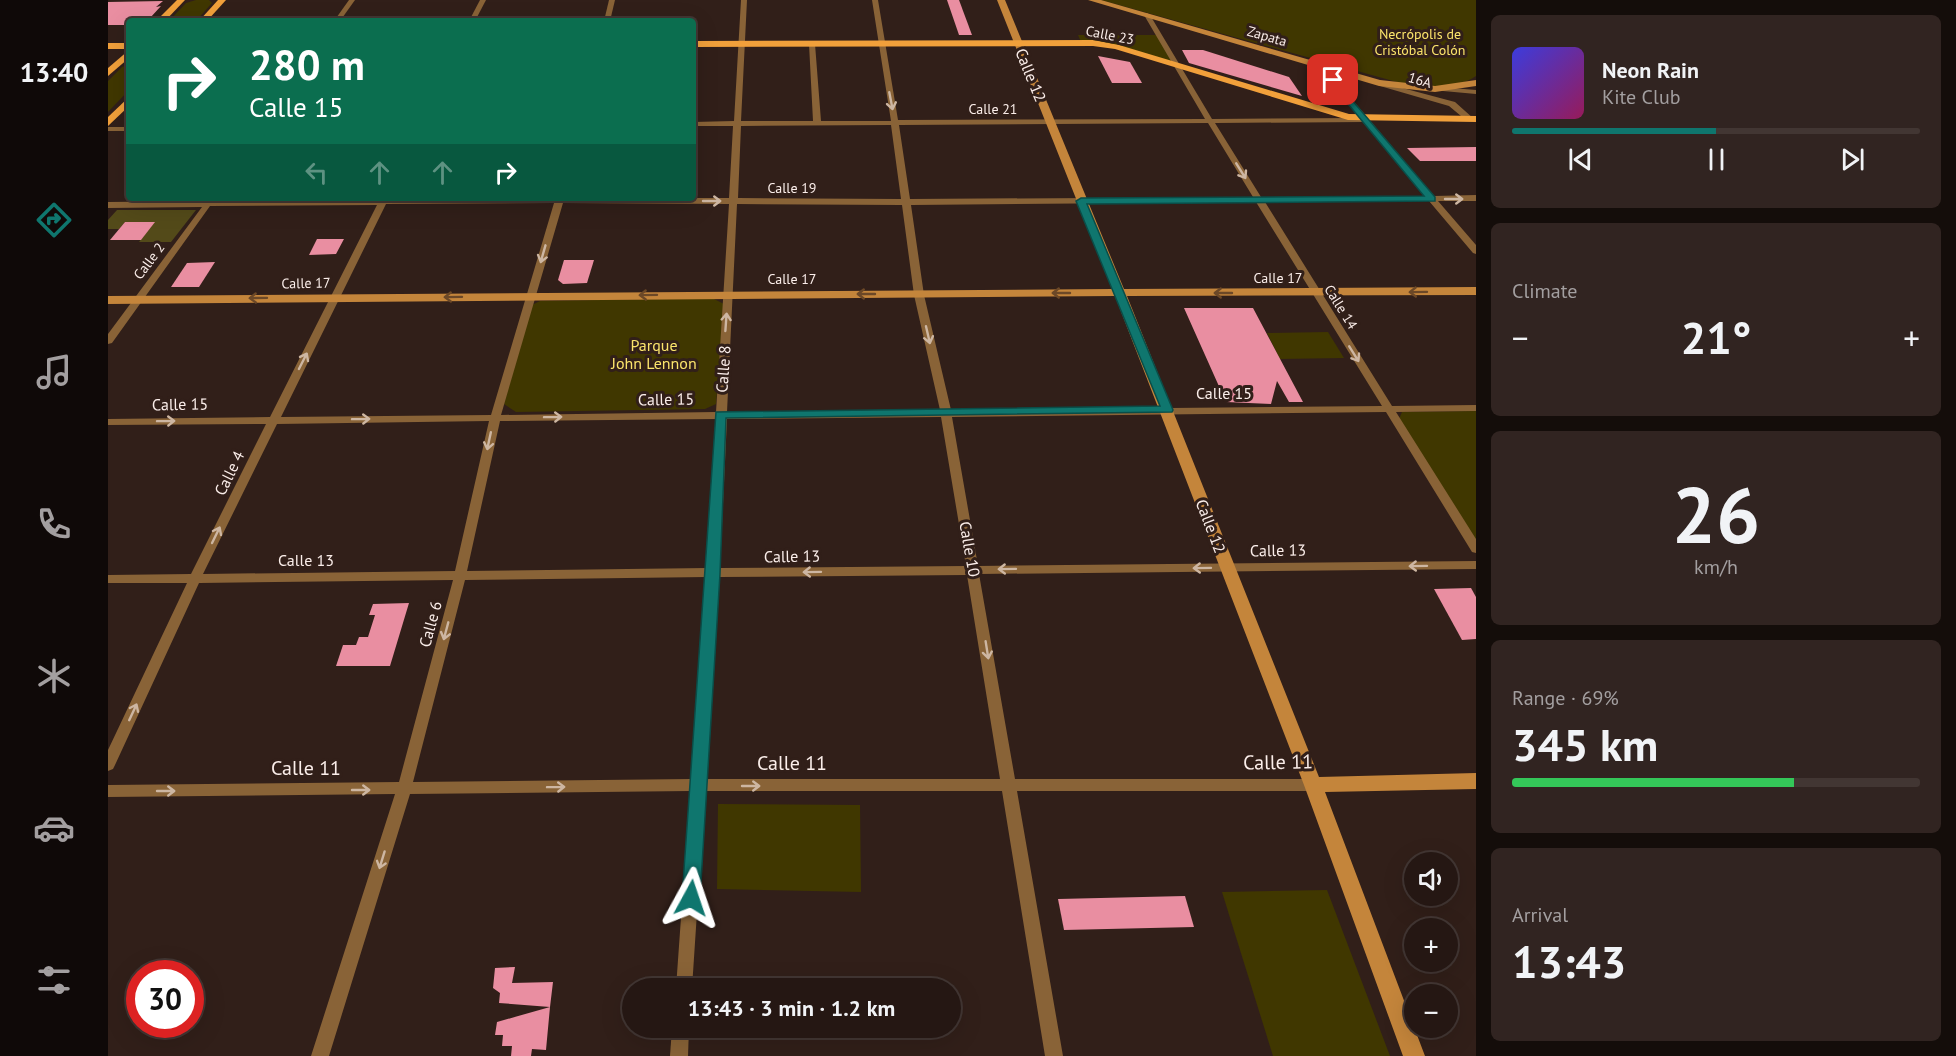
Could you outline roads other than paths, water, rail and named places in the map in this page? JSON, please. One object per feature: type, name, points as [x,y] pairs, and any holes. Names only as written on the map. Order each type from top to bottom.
[{"type":"main road","name":"Calle 12","points":[[1001,0],[1167,410],[1313,785],[1414,1056]]},
{"type":"main road","name":"Zapata","points":[[1092,0],[1379,83],[1439,89],[1476,83]]},
{"type":"main road","points":[[163,18],[182,1]]},
{"type":"main road","points":[[206,18],[220,1]]},
{"type":"main road","name":"Calle 23","points":[[696,44],[1017,42],[1101,44],[1321,110],[1365,119],[1473,119]]},
{"type":"main road","points":[[108,46],[126,46]]},
{"type":"main road","points":[[111,70],[126,56]]},
{"type":"main road","points":[[111,70],[126,63]]},
{"type":"main road","points":[[111,119],[126,103]]},
{"type":"main road","name":"Calle 17","points":[[108,300],[728,294],[1476,291]]},
{"type":"main road","name":"Calle 11","points":[[1313,785],[1476,780]]},
{"type":"street","points":[[339,18],[352,0]]},
{"type":"street","points":[[474,18],[483,0]]},
{"type":"street","points":[[608,18],[612,0]]},
{"type":"street","name":"Calle 8","points":[[685,978],[713,574],[744,0]]},
{"type":"street","name":"Calle 10","points":[[874,0],[895,123],[919,295],[946,412],[974,570],[1053,1056]]},
{"type":"street","name":"Calle 14","points":[[1147,15],[1258,200],[1476,549]]},
{"type":"street","points":[[812,44],[817,124]]},
{"type":"street","points":[[1320,65],[1476,251]]},
{"type":"street","name":"16A","points":[[1379,83],[1452,104],[1473,119]]},
{"type":"street","points":[[1452,104],[1476,83]]},
{"type":"street","points":[[1439,89],[1476,92]]},
{"type":"street","name":"Calle 21","points":[[696,124],[1365,119]]},
{"type":"street","points":[[108,129],[126,129]]},
{"type":"street","name":"Calle 19","points":[[674,201],[906,202],[1476,198]]},
{"type":"street","name":"Calle 19","points":[[108,205],[210,201],[383,201]]},
{"type":"street","name":"Calle 2","points":[[108,341],[210,201]]},
{"type":"street","name":"Calle 4","points":[[108,765],[195,578],[383,201]]},
{"type":"street","name":"Calle 6","points":[[320,1056],[404,789],[460,576],[495,418],[558,201]]},
{"type":"street","name":"Calle 15","points":[[108,422],[1476,408]]},
{"type":"street","name":"Calle 13","points":[[108,579],[1476,565]]},
{"type":"street","name":"Calle 11","points":[[108,791],[700,785],[1008,787],[1313,785]]},
{"type":"street","points":[[679,1056],[680,1038]]},
{"type":"park label","name":"Necrópolis de Cristóbal Colón","points":[[1420,42]]},
{"type":"park label","name":"Parque John Lennon","points":[[654,354]]}]
